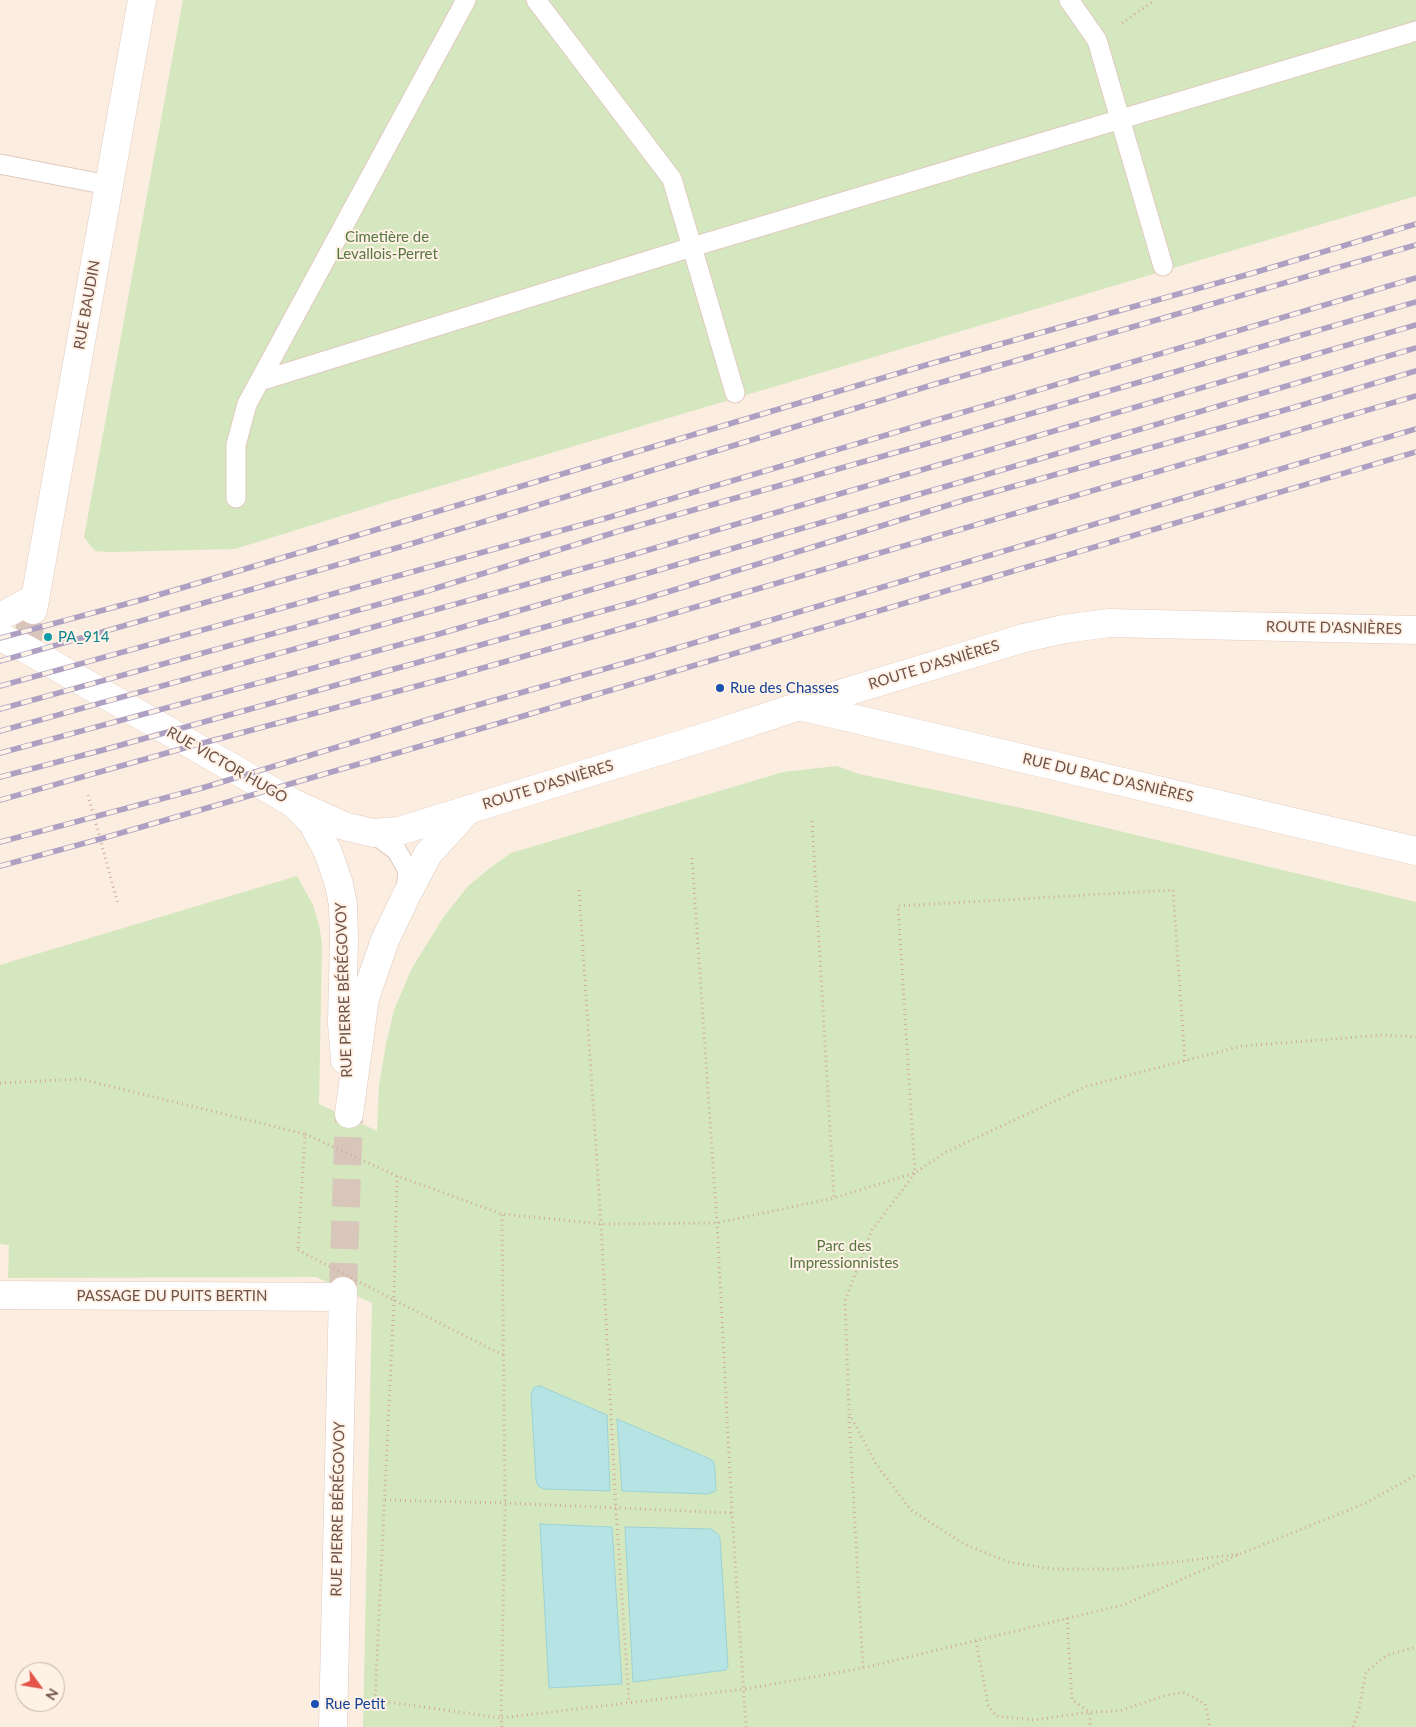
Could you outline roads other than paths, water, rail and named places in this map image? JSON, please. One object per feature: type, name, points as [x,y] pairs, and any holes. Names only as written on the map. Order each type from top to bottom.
[{"type":"street","name":"RUE BAUDIN","points":[[0,617],[34,604],[142,0]]},
{"type":"street","name":"ROUTE D'ASNIÈRES","points":[[469,809],[1024,638],[1064,629],[1109,623],[1416,630]]},
{"type":"street","name":"RUE VICTOR HUGO","points":[[0,637],[26,649],[293,803],[344,826],[373,833],[400,832],[469,809]]},
{"type":"street","name":"RUE DU BAC D’ASNIÈRES","points":[[800,706],[1416,851]]},
{"type":"street","name":"RUE PIERRE BÉRÉGOVOY","points":[[293,803],[312,822],[328,852],[339,884],[343,904],[342,1023],[349,1114],[365,998],[385,940],[428,854],[469,809]]},
{"type":"street","points":[[328,852],[344,826]]},
{"type":"street","name":"RUE PIERRE BÉRÉGOVOY","points":[[333,1727],[343,1294]]},
{"type":"street","name":"PASSAGE DU PUITS BERTIN","points":[[0,1295],[343,1294]]},
{"type":"lane","points":[[236,498],[236,445],[247,404],[466,0]]},
{"type":"lane","points":[[536,0],[672,179],[735,393]]},
{"type":"lane","points":[[1069,0],[1097,40],[1163,266]]},
{"type":"lane","points":[[260,381],[692,247],[1416,31]]},
{"type":"lane","points":[[0,164],[108,185]]},
{"type":"lane","name":"RUE PIERRE BÉRÉGOVOY","points":[[373,833],[398,851],[408,871],[406,896]]},
{"type":"water","points":[[540,1386],[607,1415],[610,1491],[544,1489],[538,1486],[536,1480],[531,1394],[534,1387]]},
{"type":"water","points":[[617,1419],[710,1459],[714,1462],[716,1491],[708,1494],[622,1491]]},
{"type":"water","points":[[540,1524],[612,1527],[622,1684],[549,1688]]},
{"type":"water","points":[[625,1527],[711,1529],[718,1534],[720,1538],[728,1666],[726,1670],[633,1682]]},
{"type":"tunnel","points":[[26,649],[33,610]]},
{"type":"tunnel","points":[[343,1291],[349,1114]]},
{"type":"railway","points":[[0,638],[148,598],[926,365],[1253,273],[1416,224]]},
{"type":"railway","points":[[0,661],[414,543],[932,385],[1416,245]]},
{"type":"railway","points":[[0,686],[610,517],[1416,278]]},
{"type":"railway","points":[[0,709],[427,591],[616,532],[1416,302]]},
{"type":"railway","points":[[0,731],[621,558],[1416,325]]},
{"type":"railway","points":[[0,753],[439,634],[1416,348]]},
{"type":"railway","points":[[0,777],[635,602],[965,500],[1416,371]]},
{"type":"railway","points":[[0,800],[641,623],[1416,396]]},
{"type":"railway","points":[[0,842],[202,788],[460,710],[650,656],[1416,429]]},
{"type":"railway","points":[[0,866],[466,733],[1416,452]]},
{"type":"place","name":"PA_914","points":[[48,637]]},
{"type":"place","name":"Rue des Chasses","points":[[720,688]]},
{"type":"place","name":"Rue Petit","points":[[315,1704]]},
{"type":"park label","name":"Cimetière de Levallois-Perret","points":[[387,246]]},
{"type":"park label","name":"Parc des Impressionnistes","points":[[844,1254]]}]
